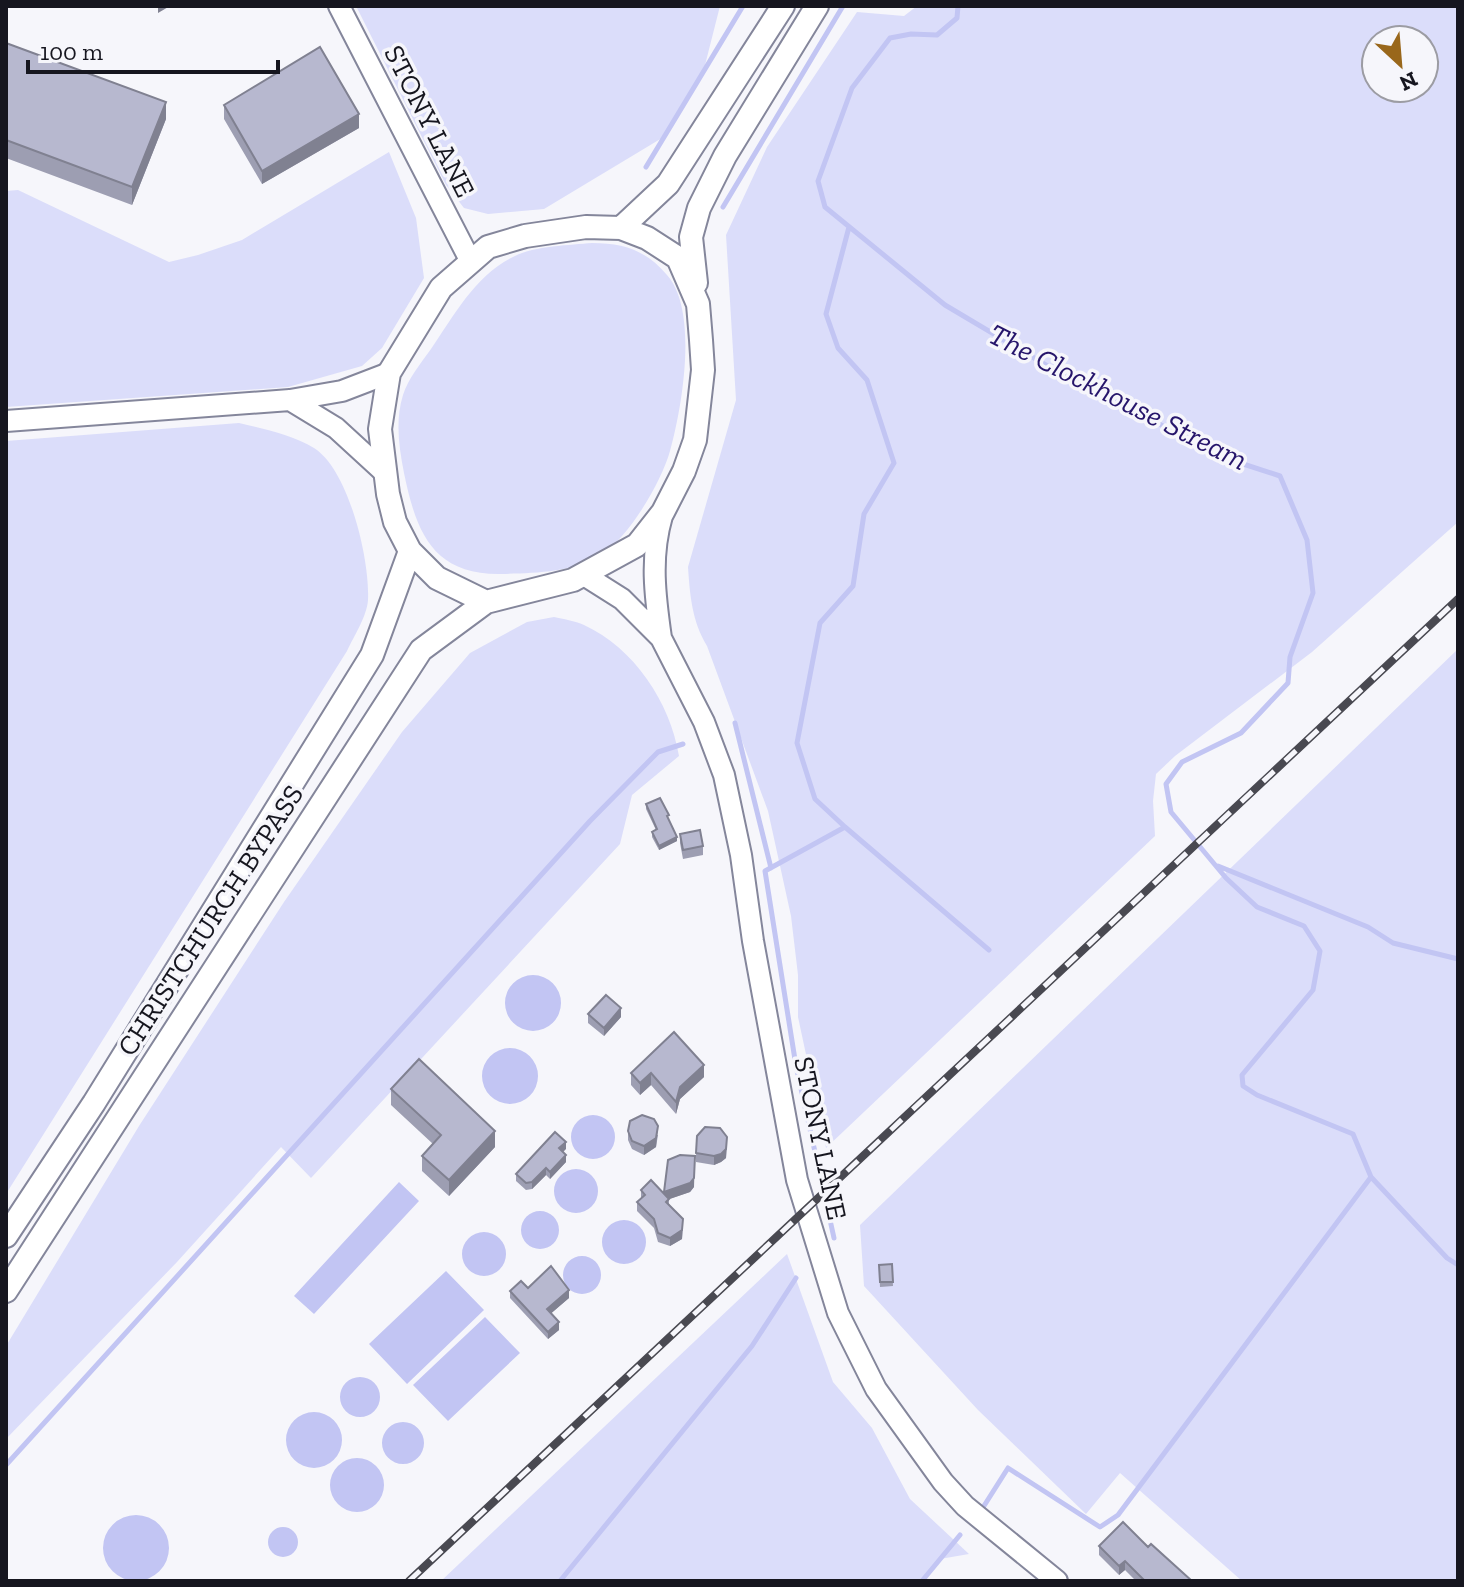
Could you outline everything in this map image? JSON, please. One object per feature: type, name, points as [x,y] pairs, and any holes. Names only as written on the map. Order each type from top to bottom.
[{"type":"main road","name":"STONY LANE","points":[[339,6],[471,262]]},
{"type":"main road","points":[[621,228],[668,184],[783,6]]},
{"type":"main road","points":[[698,304],[678,258],[647,238],[621,228],[586,227],[525,236],[488,247],[441,288],[389,373],[380,429],[384,472],[395,522],[410,551],[437,578],[486,602],[584,575],[637,545],[663,512],[684,471],[695,440],[703,370],[698,304],[691,237],[699,208],[725,156],[817,6]]},
{"type":"main road","points":[[6,421],[290,400],[342,391],[389,373]]},
{"type":"main road","points":[[290,400],[336,428],[384,472]]},
{"type":"main road","name":"STONY LANE","points":[[661,638],[654,592],[654,542],[663,512]]},
{"type":"main road","name":"CHRISTCHURCH BYPASS","points":[[6,1236],[94,1103],[372,655],[410,551]]},
{"type":"main road","name":"STONY LANE","points":[[584,575],[622,599],[661,638],[704,722],[724,775],[741,855],[753,941],[797,1180],[838,1313],[876,1389],[943,1482],[965,1506],[1057,1581]]},
{"type":"main road","name":"CHRISTCHURCH BYPASS","points":[[6,1291],[421,650],[486,602]]},
{"type":"shaded area","points":[[356,6],[720,6],[703,73],[662,138],[544,209],[488,214],[464,208],[446,185]]},
{"type":"shaded area","points":[[917,6],[1458,6],[1458,522],[1312,652],[1175,756],[1156,774],[1153,801],[1155,836],[826,1148],[798,1017],[798,975],[791,916],[768,811],[695,618],[688,567],[736,400],[726,235],[767,147],[857,12],[904,16]]},
{"type":"shaded area","points":[[389,152],[416,218],[424,278],[382,348],[362,366],[288,387],[6,407],[6,191],[18,190],[169,262],[242,240]]},
{"type":"shaded area","points":[[592,243],[614,244],[651,259],[677,291],[683,312],[685,360],[679,410],[666,464],[633,523],[612,547],[590,561],[565,569],[526,573],[478,572],[458,567],[431,546],[422,531],[409,494],[399,434],[399,414],[405,389],[458,309],[489,273],[515,256],[532,250]]},
{"type":"shaded area","points":[[239,423],[306,443],[326,459],[337,475],[347,495],[361,540],[368,583],[365,613],[347,651],[6,1194],[6,441]]},
{"type":"shaded area","points":[[554,617],[580,624],[602,635],[634,662],[658,697],[679,756],[632,795],[620,844],[311,1178],[281,1147],[177,1262],[6,1439],[6,1346],[139,1126],[284,902],[402,732],[470,653],[527,622]]},
{"type":"shaded area","points":[[1458,649],[1458,1581],[1242,1581],[1120,1473],[1086,1514],[978,1410],[864,1286],[860,1225]]},
{"type":"shaded area","points":[[533,975],[553,983],[561,1003],[553,1023],[533,1031],[513,1023],[505,1003],[513,983]]},
{"type":"shaded area","points":[[510,1048],[530,1056],[538,1076],[530,1096],[510,1104],[490,1096],[482,1076],[490,1056]]},
{"type":"shaded area","points":[[593,1115],[609,1121],[615,1137],[609,1153],[593,1159],[577,1153],[571,1137],[577,1121]]},
{"type":"shaded area","points":[[576,1169],[592,1175],[598,1191],[592,1207],[576,1213],[560,1207],[554,1191],[560,1175]]},
{"type":"shaded area","points":[[399,1182],[419,1201],[314,1314],[294,1296]]},
{"type":"shaded area","points":[[540,1211],[553,1217],[559,1230],[553,1243],[540,1249],[527,1243],[521,1230],[527,1217]]},
{"type":"shaded area","points":[[624,1220],[640,1226],[646,1242],[640,1258],[624,1264],[608,1258],[602,1242],[608,1226]]},
{"type":"shaded area","points":[[484,1232],[500,1238],[506,1254],[500,1270],[484,1276],[468,1270],[462,1254],[468,1238]]},
{"type":"shaded area","points":[[787,1254],[833,1382],[872,1428],[910,1499],[969,1554],[940,1559],[919,1581],[441,1581]]},
{"type":"shaded area","points":[[582,1256],[595,1262],[601,1275],[595,1288],[582,1294],[569,1288],[563,1275],[569,1262]]},
{"type":"shaded area","points":[[446,1271],[484,1310],[407,1384],[369,1344]]},
{"type":"shaded area","points":[[485,1317],[520,1353],[448,1421],[413,1385]]},
{"type":"shaded area","points":[[360,1377],[374,1383],[380,1397],[374,1411],[360,1417],[346,1411],[340,1397],[346,1383]]},
{"type":"shaded area","points":[[314,1412],[334,1420],[342,1440],[334,1460],[314,1468],[294,1460],[286,1440],[294,1420]]},
{"type":"shaded area","points":[[403,1422],[418,1428],[424,1443],[418,1458],[403,1464],[388,1458],[382,1443],[388,1428]]},
{"type":"shaded area","points":[[357,1458],[376,1466],[384,1485],[376,1504],[357,1512],[338,1504],[330,1485],[338,1466]]},
{"type":"shaded area","points":[[136,1515],[149,1518],[159,1525],[166,1535],[169,1548],[166,1561],[159,1571],[149,1578],[136,1581],[123,1578],[113,1571],[106,1561],[103,1548],[106,1535],[113,1525],[123,1518]]},
{"type":"shaded area","points":[[283,1527],[294,1531],[298,1542],[294,1553],[283,1557],[272,1553],[268,1542],[272,1531]]},
{"type":"building","points":[[6,43],[166,102],[132,187],[6,140]]},
{"type":"building","points":[[320,47],[359,114],[262,171],[224,105]]},
{"type":"building","points":[[660,798],[677,837],[659,846],[652,832],[657,829],[646,804]]},
{"type":"building","points":[[700,830],[703,846],[683,850],[680,834]]},
{"type":"building","points":[[606,995],[621,1008],[604,1028],[588,1014]]},
{"type":"building","points":[[674,1032],[704,1065],[680,1087],[676,1102],[651,1073],[640,1083],[631,1073]]},
{"type":"building","points":[[419,1059],[495,1131],[449,1180],[422,1156],[441,1135],[391,1089]]},
{"type":"building","points":[[642,1115],[654,1119],[658,1126],[656,1138],[644,1146],[632,1141],[628,1131],[630,1121]]},
{"type":"building","points":[[705,1127],[720,1128],[727,1137],[726,1149],[721,1154],[696,1153],[697,1136]]},
{"type":"building","points":[[555,1132],[566,1142],[559,1148],[566,1155],[550,1172],[546,1168],[532,1182],[526,1183],[516,1174]]},
{"type":"building","points":[[680,1155],[695,1156],[694,1178],[690,1183],[664,1192],[668,1160]]},
{"type":"building","points":[[651,1180],[683,1219],[682,1230],[670,1238],[658,1233],[654,1219],[637,1202],[645,1195],[641,1190]]},
{"type":"building","points":[[892,1264],[893,1282],[880,1282],[879,1265]]},
{"type":"building","points":[[551,1266],[569,1290],[547,1309],[559,1322],[548,1332],[510,1291],[521,1281],[528,1288]]},
{"type":"building","points":[[1123,1522],[1148,1547],[1151,1544],[1192,1581],[1145,1581],[1125,1561],[1119,1566],[1099,1546]]},
{"type":"waterway","points":[[646,167],[743,6]]},
{"type":"waterway","points":[[723,207],[843,6]]},
{"type":"waterway","name":"The Clockhouse Stream","points":[[958,6],[957,18],[937,35],[911,34],[890,38],[852,88],[818,181],[825,207],[945,305],[1071,380],[1231,460],[1280,476],[1307,540],[1313,593],[1290,657],[1288,683],[1241,733],[1182,762],[1166,784],[1171,812],[1226,878],[1257,907],[1304,926],[1320,951],[1313,990],[1242,1075],[1243,1086],[1257,1095],[1353,1134],[1371,1177],[1447,1258],[1458,1265]]},
{"type":"waterway","points":[[834,1238],[796,1066],[765,871],[845,827],[815,799],[797,743],[820,623],[853,586],[864,514],[894,463],[867,380],[838,348],[826,314],[849,227]]},
{"type":"waterway","points":[[735,723],[771,868]]},
{"type":"waterway","points":[[6,1465],[590,821],[658,752],[683,744]]},
{"type":"waterway","points":[[845,827],[989,950]]},
{"type":"waterway","points":[[1218,866],[1368,927],[1393,943],[1458,959]]},
{"type":"waterway","points":[[982,1509],[1008,1468],[1100,1527],[1118,1515],[1371,1177]]},
{"type":"waterway","points":[[560,1581],[752,1346],[796,1278]]},
{"type":"waterway","points":[[922,1581],[960,1535]]},
{"type":"railway","points":[[409,1581],[1458,599]]}]
